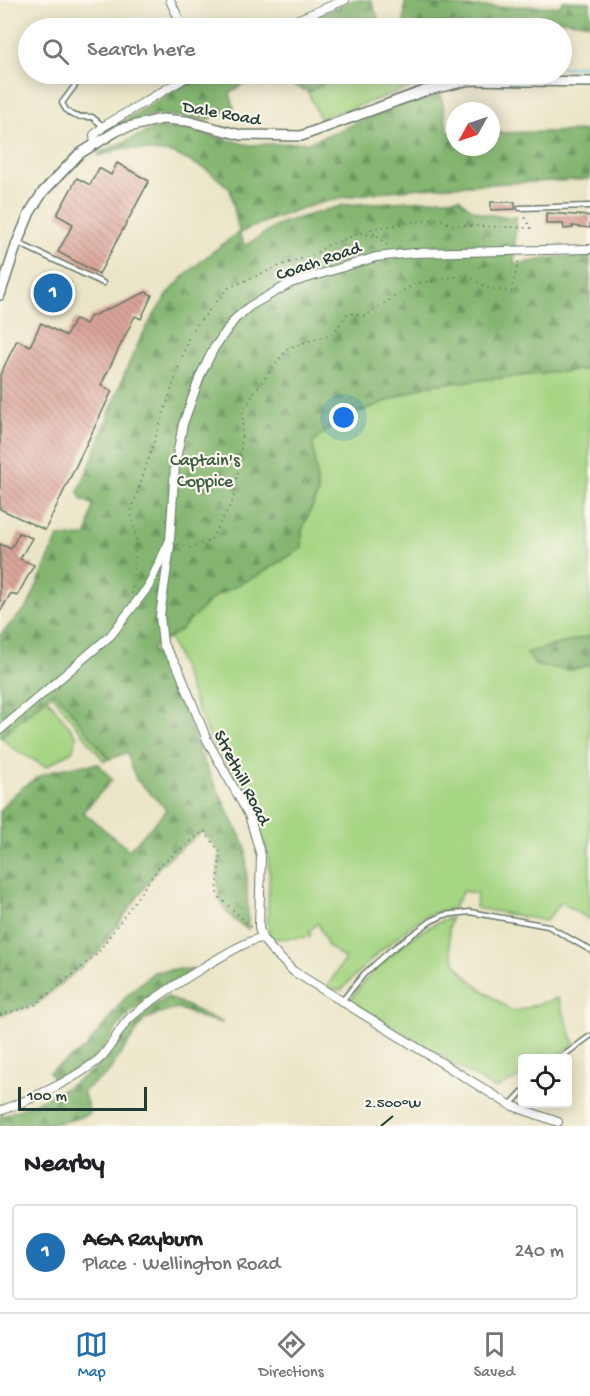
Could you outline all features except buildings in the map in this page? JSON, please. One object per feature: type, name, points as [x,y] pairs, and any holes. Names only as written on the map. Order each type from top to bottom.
[{"type":"street","points":[[170,0],[178,18]]},
{"type":"street","points":[[301,18],[345,0]]},
{"type":"street","name":"Dale Road","points":[[572,82],[590,82]]},
{"type":"street","points":[[95,142],[94,135],[104,126],[175,84]]},
{"type":"street","name":"Dale Road","points":[[0,295],[17,243],[30,212],[43,192],[68,164],[95,142],[120,129],[162,119],[187,121],[241,135],[301,136],[424,91],[453,84]]},
{"type":"street","name":"Coach Road","points":[[0,730],[111,635],[148,587],[170,540],[171,500],[183,424],[201,374],[214,348],[235,319],[260,299],[291,283],[376,257],[394,254],[521,249],[590,249]]},
{"type":"street","name":"Strethill Road","points":[[170,540],[160,616],[163,644],[179,670],[207,740],[249,815],[261,856],[259,928],[262,938]]},
{"type":"street","points":[[0,1111],[67,1081],[99,1060],[123,1026],[141,1009],[223,954],[253,938],[262,938],[293,971],[510,1105],[558,1122]]},
{"type":"lane","points":[[76,84],[62,103],[66,112],[74,117],[92,117],[104,126]]},
{"type":"lane","points":[[520,208],[590,206]]},
{"type":"lane","points":[[17,243],[103,283]]},
{"type":"lane","points":[[342,1000],[364,974],[391,950],[431,921],[452,914],[470,912],[548,926],[590,950]]},
{"type":"lane","points":[[567,1054],[590,1036]]},
{"type":"lane","points":[[510,1105],[518,1096]]},
{"type":"path","points":[[394,254],[371,229],[439,218],[450,225],[531,228],[520,208]]},
{"type":"path","points":[[130,610],[136,538],[131,512],[190,333],[228,288],[282,265],[313,255],[326,246],[361,232],[376,236]]},
{"type":"path","points":[[170,540],[189,548],[210,541],[233,500],[240,460],[243,413],[255,391],[288,348],[334,333],[348,313],[365,316],[414,284],[466,275],[488,288],[511,292],[521,249]]},
{"type":"path","points":[[0,1015],[35,1005],[97,954],[161,864],[204,831],[220,852],[217,895],[262,938]]},
{"type":"green space","points":[[353,0],[371,0],[378,18],[314,18]]},
{"type":"green space","points":[[405,0],[425,4],[471,7],[560,6],[563,1],[590,2],[590,24],[572,21],[572,18],[404,18]]},
{"type":"green space","points":[[185,84],[243,84],[230,93],[234,108],[207,120],[158,114],[115,126]]},
{"type":"green space","points":[[292,84],[323,84],[308,92]]},
{"type":"green space","points":[[420,84],[320,119],[308,92],[323,85]]},
{"type":"green space","name":"Captain's Coppice","points":[[441,95],[446,121],[446,156],[500,156],[500,133],[590,131],[590,179],[441,187],[352,196],[294,211],[239,233],[245,246],[281,223],[344,205],[459,198],[478,212],[516,217],[514,265],[556,257],[590,256],[590,369],[428,385],[338,420],[313,443],[318,493],[302,530],[302,548],[262,573],[215,596],[179,631],[152,648],[175,688],[203,760],[246,848],[248,929],[228,914],[223,905],[218,886],[220,852],[203,831],[161,864],[97,954],[35,1005],[0,1015],[0,811],[21,789],[44,775],[69,767],[99,764],[112,780],[83,812],[129,850],[167,810],[136,779],[127,753],[109,759],[55,691],[1,737],[0,635],[28,606],[58,537],[87,536],[93,505],[81,499],[78,492],[118,389],[154,315],[185,275],[239,232],[230,189],[209,171],[173,153],[123,148],[99,156],[99,153],[154,129],[183,129],[249,145],[310,142],[391,109]]},
{"type":"green space","points":[[590,369],[590,636],[527,653],[571,670],[590,665],[590,920],[561,902],[546,921],[476,908],[477,894],[463,891],[453,908],[422,917],[376,955],[341,990],[326,988],[345,959],[328,946],[318,923],[310,930],[310,937],[270,939],[268,928],[269,863],[262,837],[248,805],[207,731],[169,638],[215,596],[262,573],[302,548],[302,530],[318,493],[313,442],[338,420],[428,385]]},
{"type":"green space","points":[[590,636],[590,665],[571,670],[536,666],[526,653]]},
{"type":"green space","points":[[55,691],[109,759],[104,761],[52,694]]},
{"type":"green space","points":[[47,698],[77,737],[72,751],[46,767],[14,749],[1,737]]},
{"type":"green space","points":[[451,918],[449,936],[451,950],[464,974],[513,1012],[558,998],[574,1043],[560,1054],[518,1054],[518,1078],[495,1089],[350,1001],[381,964],[409,940],[438,922]]},
{"type":"green space","points":[[175,969],[193,970],[131,1012],[118,1026],[99,1055],[55,1082],[49,1072],[86,1048],[127,995],[154,972]]},
{"type":"green space","points":[[168,997],[223,1023],[199,1017],[178,1008],[145,1019],[107,1074],[83,1091],[90,1113],[58,1123],[0,1126],[0,1117],[56,1093],[95,1069],[109,1056],[134,1021]]},
{"type":"waterway","points":[[572,67],[590,65]]},
{"type":"place","name":"AGA Rayburn","points":[[53,293]]}]
